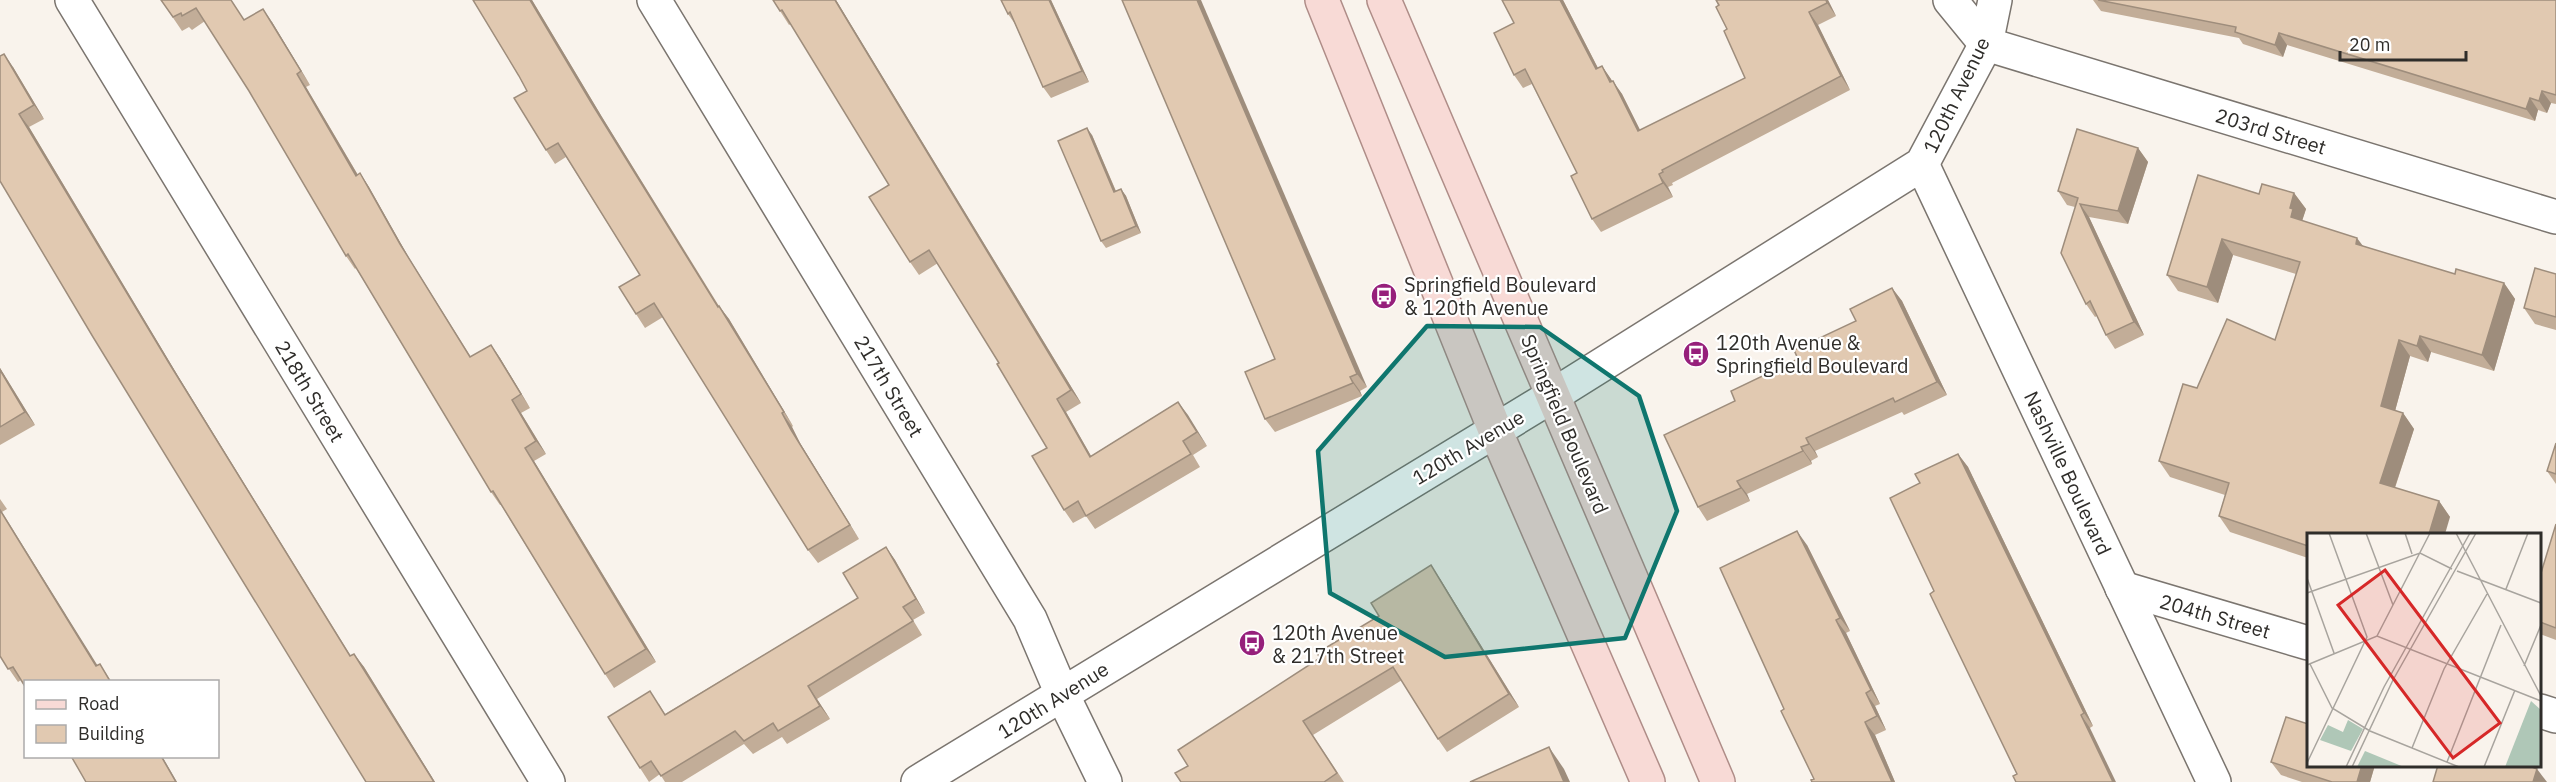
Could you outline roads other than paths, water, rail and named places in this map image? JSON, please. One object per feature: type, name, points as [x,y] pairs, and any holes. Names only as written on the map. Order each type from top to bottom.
[{"type":"main road","points":[[1322,0],[1495,430],[1648,782]]},
{"type":"main road","name":"Springfield Boulevard","points":[[1384,0],[1718,782]]},
{"type":"street","name":"218th Street","points":[[72,0],[548,782]]},
{"type":"street","name":"217th Street","points":[[654,0],[1030,619],[1062,694],[1105,782]]},
{"type":"street","points":[[1950,0],[1986,44]]},
{"type":"street","name":"120th Avenue","points":[[918,782],[1552,396],[1922,164],[1986,44],[1995,0]]},
{"type":"street","name":"203rd Street","points":[[1986,44],[2556,217]]},
{"type":"street","name":"Nashville Boulevard","points":[[1922,164],[2214,782]]},
{"type":"street","name":"204th Street","points":[[2122,588],[2307,643]]},
{"type":"street","points":[[2541,711],[2556,716]]},
{"type":"place","name":"Springfield Boulevard & 120th Avenue","points":[[1384,296]]},
{"type":"place","name":"120th Avenue & Springfield Boulevard","points":[[1696,354]]},
{"type":"place","name":"120th Avenue & 217th Street","points":[[1252,643]]}]
